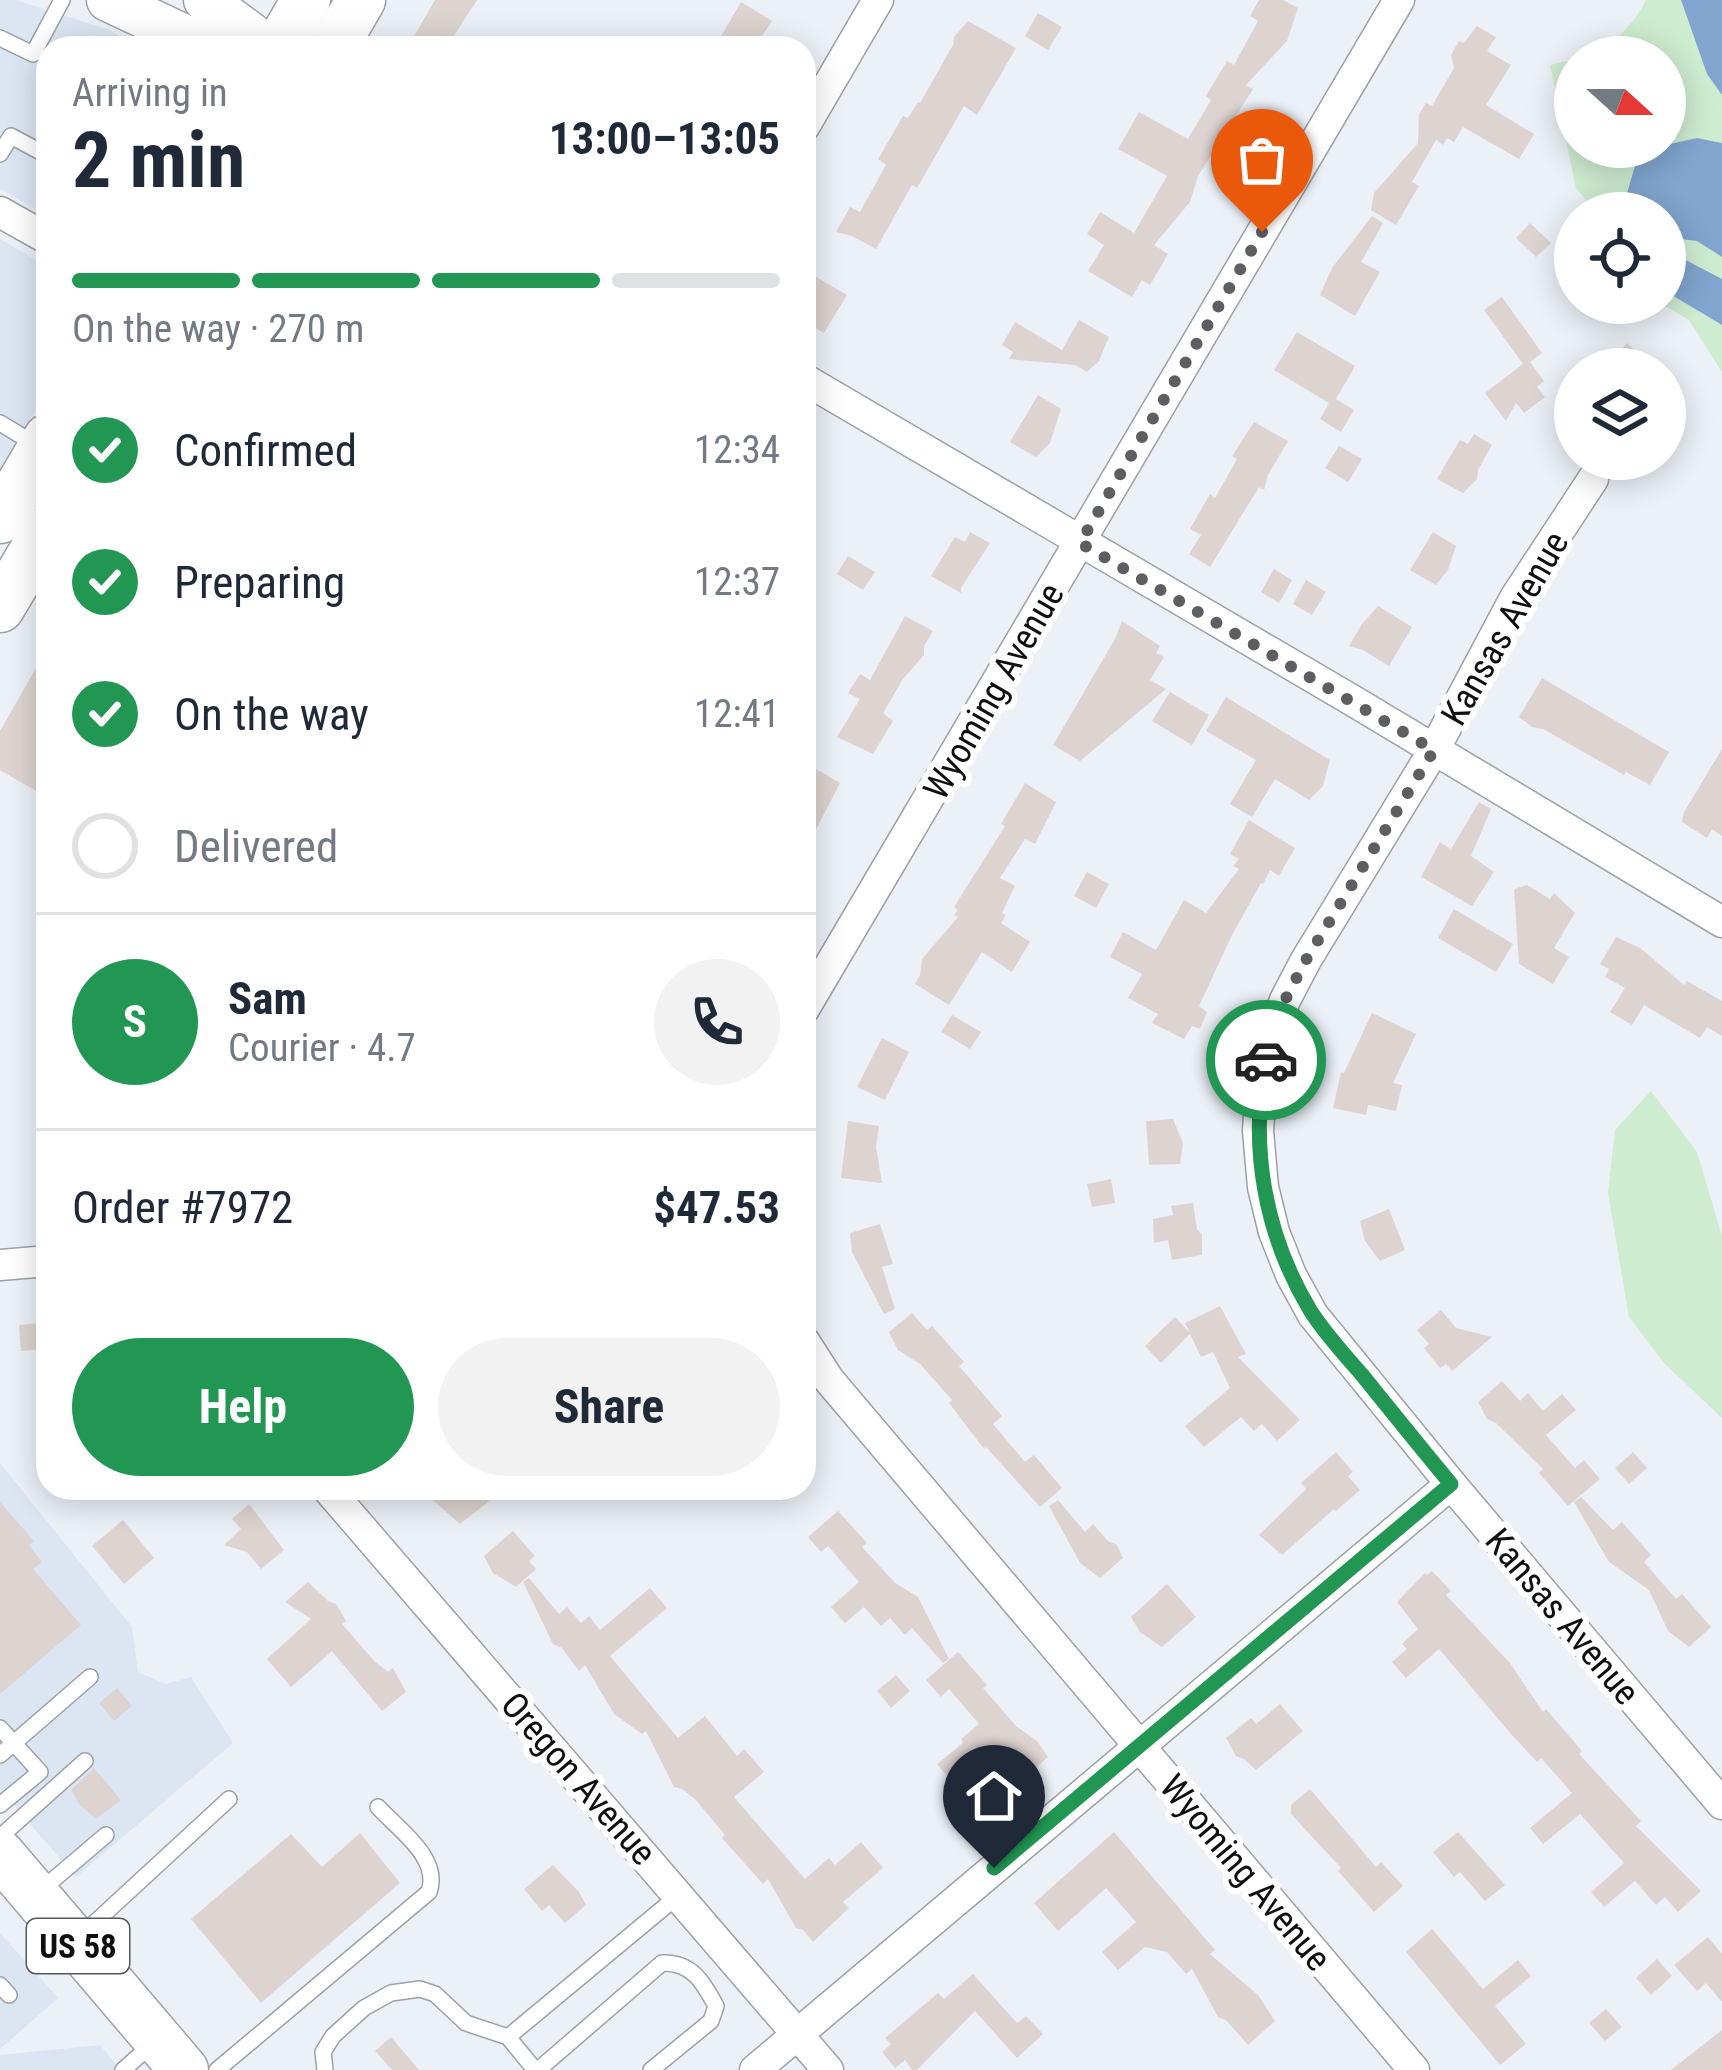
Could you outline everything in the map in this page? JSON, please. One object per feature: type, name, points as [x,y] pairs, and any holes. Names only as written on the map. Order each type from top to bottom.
[{"type":"main road","points":[[108,0],[184,36]]},
{"type":"main road","points":[[205,0],[253,36]]},
{"type":"main road","points":[[285,36],[306,0]]},
{"type":"main road","points":[[339,36],[361,0]]},
{"type":"main road","points":[[0,519],[36,458]]},
{"type":"main road","points":[[0,608],[36,547]]},
{"type":"main road","name":"US 58","points":[[0,1854],[74,1942],[162,2062]]},
{"type":"street","points":[[816,106],[878,0]]},
{"type":"street","name":"Wyoming Avenue","points":[[816,989],[1399,0]]},
{"type":"street","points":[[0,212],[36,232]]},
{"type":"street","points":[[816,386],[1722,922]]},
{"type":"street","name":"Kansas Avenue","points":[[1592,480],[1515,598],[1434,750],[1285,1000],[1261,1087],[1258,1131],[1263,1187],[1274,1232],[1313,1315],[1722,1804]]},
{"type":"street","points":[[0,1265],[36,1262]]},
{"type":"street","name":"Wyoming Avenue","points":[[816,1360],[1414,2070]]},
{"type":"street","points":[[755,2070],[1451,1484]]},
{"type":"street","name":"Oregon Avenue","points":[[337,1500],[828,2070]]},
{"type":"lane","points":[[43,36],[62,0]]},
{"type":"lane","points":[[0,38],[33,54],[36,48]]},
{"type":"lane","points":[[0,154],[6,133],[36,149]]},
{"type":"lane","points":[[0,423],[36,439]]},
{"type":"lane","points":[[0,1755],[90,1677]]},
{"type":"lane","points":[[0,1728],[40,1772],[0,1805]]},
{"type":"lane","points":[[0,1837],[85,1761]]},
{"type":"lane","points":[[74,1942],[230,1798]]},
{"type":"lane","points":[[217,2070],[429,1892],[430,1866],[378,1807]]},
{"type":"lane","points":[[35,1896],[106,1834]]},
{"type":"lane","points":[[508,2037],[679,1895]]},
{"type":"lane","points":[[706,1988],[735,1961]]},
{"type":"lane","points":[[325,2070],[323,2052],[364,2008],[391,1993],[420,1989],[435,1994],[466,2023],[508,2037],[537,2070],[662,1963],[676,1963],[695,1972],[716,2006],[711,2021],[651,2070]]},
{"type":"lane","points":[[123,2070],[162,2062]]},
{"type":"shaded area","points":[[0,0],[16,0],[120,36],[36,36],[36,209],[0,189]]},
{"type":"shaded area","points":[[0,239],[36,260],[36,409],[0,470]]},
{"type":"shaded area","points":[[0,1463],[132,1627],[138,1672],[166,1684],[191,1677],[233,1743],[76,1877],[0,1789]]},
{"type":"shaded area","points":[[0,1933],[58,1998],[0,2049]]},
{"type":"shaded area","points":[[100,2045],[121,2070],[0,2070],[0,2055]]},
{"type":"green space","points":[[1646,0],[1681,0],[1707,74],[1722,95],[1722,143],[1686,140],[1686,36],[1620,36]]},
{"type":"green space","points":[[1572,168],[1634,168],[1627,192],[1579,192]]},
{"type":"green space","points":[[1686,240],[1722,257],[1722,279],[1686,260]]},
{"type":"green space","points":[[1686,304],[1722,325],[1722,372],[1689,320]]},
{"type":"green space","points":[[1651,1091],[1697,1152],[1722,1236],[1722,1418],[1663,1362],[1629,1317],[1608,1193],[1615,1130]]},
{"type":"water","points":[[1681,0],[1722,0],[1722,95],[1707,74]]},
{"type":"water","points":[[1686,140],[1722,143],[1722,257],[1686,240],[1686,192],[1627,192],[1634,168],[1686,168]]},
{"type":"water","points":[[1686,260],[1722,279],[1722,325],[1686,304]]},
{"type":"building","points":[[435,0],[477,0],[454,36],[414,36]]},
{"type":"building","points":[[1259,0],[1283,0],[1298,8],[1287,41],[1246,85],[1253,89],[1198,176],[1190,202],[1154,245],[1168,254],[1150,285],[1142,280],[1132,297],[1088,271],[1104,245],[1087,234],[1100,212],[1134,233],[1167,176],[1118,149],[1139,112],[1188,139],[1211,100],[1206,96],[1227,61],[1234,65],[1258,21],[1250,16]]},
{"type":"building","points":[[741,2],[772,21],[762,36],[721,36]]},
{"type":"building","points":[[1038,13],[1062,27],[1048,50],[1025,36]]},
{"type":"building","points":[[968,21],[1016,48],[977,115],[964,106],[876,249],[836,232],[850,207],[860,212],[886,165],[878,159],[903,116],[908,118],[920,103],[954,37]]},
{"type":"building","points":[[1477,26],[1496,37],[1487,51],[1511,65],[1486,105],[1534,134],[1519,159],[1463,127],[1454,142],[1447,138],[1443,145],[1436,140],[1412,182],[1419,186],[1396,225],[1371,210],[1374,193],[1418,143],[1419,114],[1426,103],[1432,106],[1454,68],[1451,55],[1459,41],[1464,43]]},
{"type":"building","points":[[1372,216],[1383,223],[1361,262],[1380,272],[1355,316],[1320,295],[1332,268]]},
{"type":"building","points":[[1530,223],[1551,243],[1536,257],[1516,238]]},
{"type":"building","points":[[816,277],[847,295],[824,333],[816,328]]},
{"type":"building","points":[[1502,297],[1542,353],[1530,362],[1544,381],[1537,387],[1545,397],[1524,413],[1516,403],[1506,421],[1485,393],[1523,364],[1484,310]]},
{"type":"building","points":[[1079,320],[1109,337],[1099,361],[1087,372],[1075,365],[1009,359],[1013,352],[1002,345],[1015,322],[1062,350]]},
{"type":"building","points":[[1297,332],[1355,366],[1336,399],[1354,410],[1341,432],[1320,419],[1329,403],[1274,370]]},
{"type":"building","points":[[1038,395],[1061,409],[1050,443],[1036,457],[1010,442]]},
{"type":"building","points":[[1254,422],[1288,441],[1264,490],[1259,487],[1210,567],[1189,554],[1201,535],[1190,529],[1210,494],[1215,498],[1237,459],[1232,456]]},
{"type":"building","points":[[1474,434],[1492,445],[1477,479],[1463,493],[1437,479],[1460,440],[1468,444]]},
{"type":"building","points":[[1339,446],[1362,459],[1348,482],[1325,468]]},
{"type":"building","points":[[970,532],[990,543],[961,593],[931,576],[955,537],[965,542]]},
{"type":"building","points":[[1433,532],[1456,546],[1448,570],[1436,585],[1410,570]]},
{"type":"building","points":[[848,556],[875,572],[863,590],[837,574]]},
{"type":"building","points":[[1274,569],[1292,580],[1279,603],[1261,592]]},
{"type":"building","points":[[1306,580],[1326,592],[1312,615],[1293,604]]},
{"type":"building","points":[[1378,606],[1412,627],[1389,666],[1349,646]]},
{"type":"building","points":[[905,616],[933,631],[924,655],[883,713],[893,721],[873,754],[837,737],[860,699],[848,693],[860,674],[870,680]]},
{"type":"building","points":[[1122,621],[1160,646],[1156,653],[1164,657],[1150,680],[1166,689],[1080,761],[1053,745]]},
{"type":"building","points":[[36,668],[36,791],[0,770],[0,731]]},
{"type":"building","points":[[1542,678],[1669,752],[1650,785],[1519,717]]},
{"type":"building","points":[[1170,692],[1209,715],[1192,745],[1152,721]]},
{"type":"building","points":[[1226,697],[1330,760],[1323,786],[1309,800],[1275,779],[1252,817],[1230,804],[1256,760],[1206,731]]},
{"type":"building","points":[[1722,749],[1722,836],[1712,829],[1707,838],[1682,822]]},
{"type":"building","points":[[816,769],[840,783],[816,830]]},
{"type":"building","points":[[1025,783],[1056,802],[1035,844],[1025,839],[1000,878],[1015,886],[1001,923],[1030,942],[1012,972],[982,952],[949,1005],[915,984],[922,959],[958,917],[954,907],[1005,826],[1001,824]]},
{"type":"building","points":[[1479,802],[1491,809],[1471,856],[1494,872],[1472,906],[1421,877],[1440,842],[1451,849]]},
{"type":"building","points":[[1249,820],[1295,848],[1279,876],[1270,870],[1261,883],[1199,1006],[1207,1012],[1200,1029],[1192,1026],[1184,1039],[1152,1023],[1158,1014],[1128,998],[1142,974],[1110,957],[1123,932],[1156,950],[1184,900],[1206,913],[1239,869],[1233,866],[1239,859],[1230,854]]},
{"type":"building","points":[[1087,872],[1109,884],[1096,908],[1074,896]]},
{"type":"building","points":[[1527,885],[1550,899],[1554,893],[1575,913],[1554,948],[1569,957],[1553,984],[1519,964],[1514,889]]},
{"type":"building","points":[[1454,909],[1513,944],[1496,972],[1438,938]]},
{"type":"building","points":[[1616,937],[1640,948],[1684,985],[1687,981],[1722,1001],[1722,1036],[1707,1027],[1700,1038],[1644,1005],[1632,1025],[1610,1012],[1625,988],[1605,977],[1609,969],[1600,964]]},
{"type":"building","points":[[1372,1013],[1416,1034],[1393,1083],[1402,1085],[1396,1111],[1368,1105],[1366,1115],[1333,1108],[1341,1072]]},
{"type":"building","points":[[952,1015],[981,1032],[970,1049],[941,1032]]},
{"type":"building","points":[[882,1038],[909,1052],[885,1100],[857,1087]]},
{"type":"building","points":[[1173,1119],[1183,1143],[1180,1164],[1149,1165],[1146,1121]]},
{"type":"building","points":[[848,1121],[879,1126],[876,1147],[882,1183],[841,1178]]},
{"type":"building","points":[[1111,1179],[1115,1203],[1092,1207],[1087,1184]]},
{"type":"building","points":[[1193,1203],[1202,1255],[1172,1260],[1168,1240],[1154,1243],[1153,1219],[1173,1215],[1171,1206]]},
{"type":"building","points":[[1389,1209],[1405,1250],[1380,1261],[1365,1241],[1360,1221]]},
{"type":"building","points":[[880,1224],[893,1264],[882,1267],[895,1309],[884,1314],[852,1252],[850,1233]]},
{"type":"building","points":[[1220,1306],[1246,1354],[1238,1357],[1300,1420],[1277,1441],[1262,1424],[1254,1431],[1241,1417],[1204,1447],[1185,1426],[1230,1388],[1213,1352],[1201,1357],[1190,1334],[1161,1363],[1145,1346],[1175,1317],[1190,1333],[1185,1323]]},
{"type":"building","points":[[1441,1310],[1456,1328],[1492,1337],[1452,1371],[1446,1364],[1440,1368],[1417,1330]]},
{"type":"building","points":[[912,1313],[927,1330],[932,1326],[964,1362],[959,1366],[1002,1416],[993,1424],[1025,1462],[1034,1455],[1062,1488],[1040,1507],[984,1449],[949,1403],[952,1400],[920,1364],[898,1350],[889,1332]]},
{"type":"building","points":[[36,1323],[36,1350],[21,1351],[19,1325]]},
{"type":"building","points":[[1502,1381],[1520,1401],[1528,1393],[1543,1411],[1562,1394],[1576,1410],[1546,1435],[1575,1468],[1584,1460],[1600,1479],[1568,1506],[1539,1473],[1543,1469],[1487,1419],[1478,1402]]},
{"type":"building","points":[[1336,1452],[1353,1472],[1348,1476],[1360,1490],[1282,1555],[1259,1535],[1306,1489],[1301,1483]]},
{"type":"building","points":[[1633,1452],[1647,1468],[1629,1484],[1615,1468]]},
{"type":"building","points":[[1581,1497],[1613,1530],[1622,1522],[1651,1555],[1644,1562],[1676,1599],[1682,1594],[1711,1627],[1689,1647],[1668,1631],[1649,1590],[1609,1562],[1574,1502]]},
{"type":"building","points":[[433,1500],[491,1500],[460,1524]]},
{"type":"building","points":[[1058,1500],[1085,1532],[1093,1524],[1117,1545],[1123,1558],[1100,1578],[1080,1563],[1049,1506]]},
{"type":"building","points":[[0,1502],[34,1541],[29,1545],[42,1562],[33,1569],[81,1625],[0,1694]]},
{"type":"building","points":[[249,1504],[284,1550],[261,1569],[247,1552],[224,1545],[241,1529],[232,1519]]},
{"type":"building","points":[[838,1511],[895,1583],[918,1597],[949,1659],[943,1663],[912,1628],[905,1635],[890,1618],[881,1626],[864,1607],[845,1623],[831,1607],[859,1582],[828,1546],[821,1552],[808,1537]]},
{"type":"building","points":[[123,1520],[154,1558],[124,1584],[92,1546]]},
{"type":"building","points":[[513,1531],[535,1556],[529,1561],[536,1569],[516,1587],[493,1573],[484,1556]]},
{"type":"building","points":[[1432,1571],[1451,1591],[1446,1595],[1510,1663],[1543,1712],[1546,1709],[1582,1751],[1579,1754],[1641,1821],[1636,1826],[1701,1891],[1678,1912],[1665,1897],[1656,1905],[1635,1881],[1604,1907],[1591,1892],[1624,1863],[1580,1814],[1543,1844],[1530,1828],[1572,1793],[1541,1758],[1537,1762],[1512,1735],[1439,1649],[1406,1678],[1392,1662],[1407,1649],[1402,1644],[1418,1629],[1397,1602]]},
{"type":"building","points":[[529,1578],[559,1614],[567,1607],[581,1623],[589,1616],[600,1630],[650,1588],[667,1608],[610,1656],[678,1738],[705,1716],[737,1756],[744,1749],[764,1772],[734,1797],[805,1879],[829,1858],[835,1865],[861,1842],[883,1868],[843,1902],[849,1908],[813,1942],[796,1928],[768,1879],[763,1884],[695,1799],[674,1787],[646,1731],[642,1734],[614,1714],[585,1665],[579,1671],[562,1648],[553,1644],[523,1582]]},
{"type":"building","points":[[308,1582],[336,1604],[346,1621],[342,1624],[374,1661],[388,1672],[393,1668],[406,1692],[382,1711],[332,1651],[291,1687],[267,1659],[311,1619],[285,1602]]},
{"type":"building","points":[[1167,1584],[1196,1617],[1162,1647],[1140,1632],[1131,1617]]},
{"type":"building","points":[[958,1652],[987,1685],[983,1688],[1048,1757],[1024,1778],[992,1751],[953,1783],[937,1764],[979,1724],[949,1689],[941,1697],[926,1680]]},
{"type":"building","points":[[896,1675],[910,1691],[891,1708],[877,1691]]},
{"type":"building","points":[[117,1688],[132,1706],[114,1721],[99,1703]]},
{"type":"building","points":[[1280,1704],[1303,1731],[1256,1770],[1236,1756],[1226,1738],[1251,1718],[1256,1724]]},
{"type":"building","points":[[94,1768],[121,1800],[96,1819],[71,1790]]},
{"type":"building","points":[[1310,1789],[1376,1867],[1381,1862],[1403,1886],[1374,1912],[1291,1814],[1291,1805]]},
{"type":"building","points":[[1114,1832],[1215,1950],[1210,1954],[1258,1995],[1275,2021],[1248,2045],[1218,2017],[1192,1969],[1186,1974],[1167,1952],[1145,1947],[1118,1970],[1102,1952],[1136,1922],[1106,1888],[1058,1931],[1034,1903]]},
{"type":"building","points":[[1458,1832],[1505,1885],[1485,1901],[1460,1872],[1454,1877],[1433,1852]]},
{"type":"building","points":[[360,1833],[400,1883],[261,2003],[191,1919],[291,1834],[322,1867]]},
{"type":"building","points":[[553,1865],[586,1905],[565,1923],[549,1905],[542,1911],[524,1889]]},
{"type":"building","points":[[1432,1929],[1483,1989],[1518,1960],[1531,1976],[1495,2006],[1526,2044],[1500,2065],[1406,1952]]},
{"type":"building","points":[[1708,1937],[1722,1954],[1722,2002],[1706,1983],[1697,1991],[1674,1965]]},
{"type":"building","points":[[1657,1959],[1672,1976],[1651,1995],[1636,1978]]},
{"type":"building","points":[[973,1974],[1017,2023],[1026,2016],[1043,2034],[1017,2058],[975,2011],[917,2070],[905,2060],[895,2068],[882,2052],[891,2044],[885,2038],[938,1993],[944,1999]]},
{"type":"building","points":[[1606,2009],[1622,2027],[1605,2041],[1589,2023]]},
{"type":"building","points":[[1722,2030],[1722,2070],[1671,2070]]},
{"type":"building","points":[[391,2037],[419,2070],[392,2070],[375,2051]]},
{"type":"way so far","points":[[1262,232],[1080,543],[1434,750],[1306,960],[1285,1000],[1266,1060]]},
{"type":"route","points":[[994,1868],[1451,1484],[1313,1315],[1291,1275],[1263,1187],[1258,1131],[1266,1060]]}]
